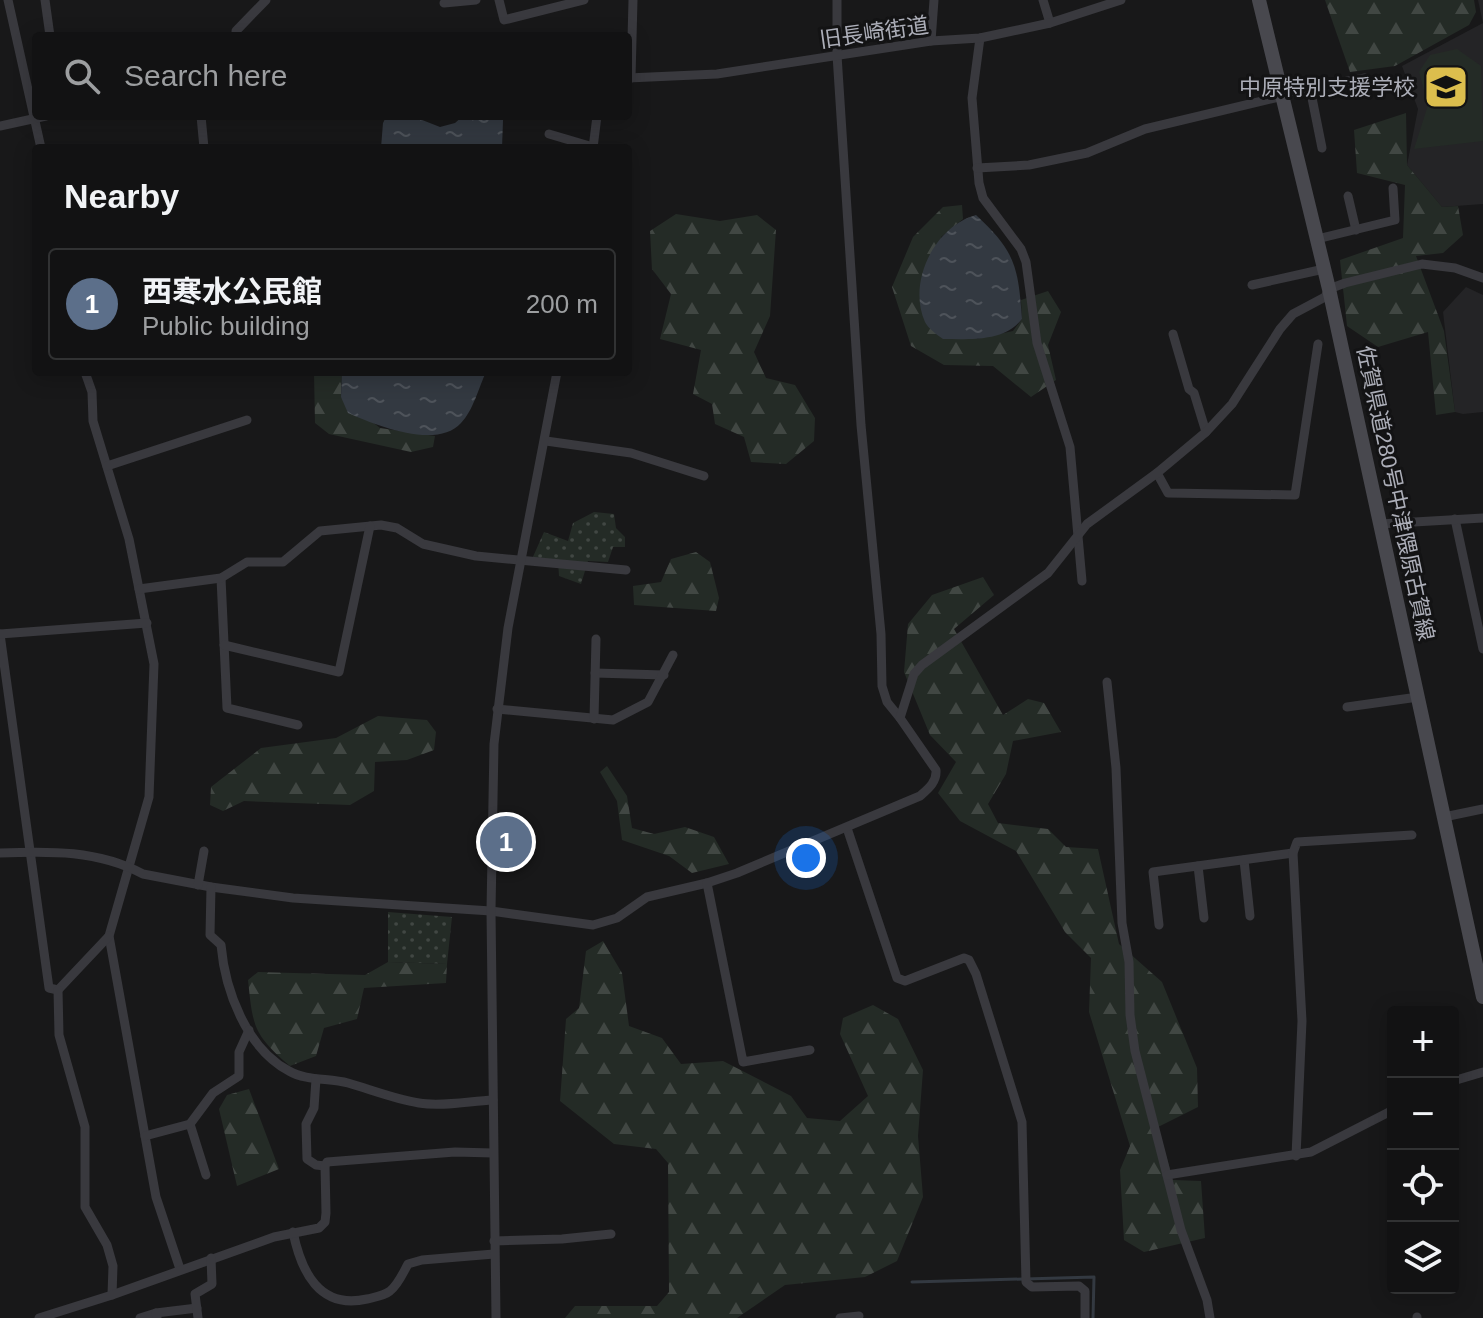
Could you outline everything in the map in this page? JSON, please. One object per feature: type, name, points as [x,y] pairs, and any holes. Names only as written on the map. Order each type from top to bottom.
[{"type":"main road","name":"佐賀県道280号中津隈原古賀線","points":[[1259,0],[1329,289],[1483,997]]},
{"type":"street","points":[[8,0],[32,109]]},
{"type":"street","points":[[49,32],[45,1],[57,0]]},
{"type":"street","points":[[236,32],[266,0]]},
{"type":"street","points":[[444,3],[476,0]]},
{"type":"street","points":[[499,0],[504,20],[584,0]]},
{"type":"street","points":[[632,32],[633,0]]},
{"type":"street","points":[[0,853],[87,853],[129,866],[143,874],[211,887],[354,904],[491,911],[593,925],[617,918],[647,897],[707,883],[847,828],[920,796],[931,786],[936,770],[887,702],[882,686],[881,634],[861,425],[837,55],[837,0]]},
{"type":"street","points":[[931,41],[934,0]]},
{"type":"street","points":[[1043,0],[1050,23]]},
{"type":"street","name":"旧長崎街道","points":[[632,78],[717,74],[931,41],[980,38],[1050,23],[1121,0]]},
{"type":"street","points":[[980,38],[972,98],[977,168],[983,198],[1021,249],[1026,262],[1037,343],[1070,447],[1082,581]]},
{"type":"street","points":[[977,168],[1029,165],[1087,153],[1145,129],[1283,96],[1287,92],[1365,78]]},
{"type":"street","points":[[1310,88],[1322,148]]},
{"type":"street","points":[[0,126],[32,118]]},
{"type":"street","points":[[34,120],[40,144]]},
{"type":"street","points":[[201,120],[204,144]]},
{"type":"street","points":[[594,144],[596,120]]},
{"type":"street","points":[[549,134],[580,144]]},
{"type":"street","points":[[1317,239],[1395,220],[1393,188]]},
{"type":"street","points":[[1348,196],[1356,230]]},
{"type":"street","points":[[900,718],[907,689],[922,665],[1048,573],[1079,538],[1087,524],[1157,473],[1206,432],[1232,404],[1293,314],[1325,297],[1329,289],[1422,264],[1455,268],[1483,278]]},
{"type":"street","points":[[1252,285],[1324,269]]},
{"type":"street","points":[[1173,334],[1206,432]]},
{"type":"street","points":[[1157,473],[1168,493],[1295,495],[1318,344]]},
{"type":"street","points":[[86,376],[92,392],[93,421],[129,539],[154,664],[149,797],[109,936],[156,1197],[180,1269]]},
{"type":"street","points":[[496,1318],[491,911],[494,744],[508,628],[556,376]]},
{"type":"street","points":[[107,466],[247,420]]},
{"type":"street","points":[[546,441],[631,453],[704,476]]},
{"type":"street","points":[[1380,524],[1483,518]]},
{"type":"street","points":[[1455,519],[1483,649]]},
{"type":"street","points":[[139,589],[221,578],[247,562],[283,562],[320,531],[370,526],[397,528],[423,544],[476,556],[626,570]]},
{"type":"street","points":[[224,645],[339,672],[370,526]]},
{"type":"street","points":[[221,578],[227,708],[298,725]]},
{"type":"street","points":[[58,990],[49,988],[0,634],[147,623]]},
{"type":"street","points":[[594,719],[596,639]]},
{"type":"street","points":[[497,709],[613,720],[648,702],[673,655]]},
{"type":"street","points":[[595,673],[664,675]]},
{"type":"street","points":[[1107,682],[1116,768],[1117,863],[1129,962],[1131,1027],[1181,1230],[1207,1300],[1210,1318]]},
{"type":"street","points":[[1347,707],[1418,697]]},
{"type":"street","points":[[1444,817],[1483,809]]},
{"type":"street","points":[[847,828],[897,978],[905,981],[964,958],[969,960],[976,974],[1022,1122],[1026,1279],[1032,1287],[1079,1286],[1085,1291],[1085,1318]]},
{"type":"street","points":[[1296,1156],[1302,1021],[1293,853],[1297,842],[1412,835]]},
{"type":"street","points":[[198,885],[204,851]]},
{"type":"street","points":[[1159,925],[1153,872],[1293,853]]},
{"type":"street","points":[[1244,860],[1250,916]]},
{"type":"street","points":[[1198,866],[1204,918]]},
{"type":"street","points":[[707,883],[743,1062],[810,1050]]},
{"type":"street","points":[[211,887],[210,935],[221,945],[223,969],[230,990],[249,1030],[267,1053],[289,1071],[316,1079],[334,1079],[422,1104],[493,1100]]},
{"type":"street","points":[[109,936],[58,990],[59,1035],[85,1127],[85,1207],[107,1245],[113,1266],[112,1295]]},
{"type":"street","points":[[145,1136],[190,1124],[213,1093],[239,1076],[239,1052],[249,1030]]},
{"type":"street","points":[[1459,1079],[1483,1072]]},
{"type":"street","points":[[316,1079],[314,1108],[306,1124],[307,1159],[316,1165],[377,1157],[493,1153]]},
{"type":"street","points":[[1167,1175],[1311,1152],[1387,1113]]},
{"type":"street","points":[[190,1124],[206,1175]]},
{"type":"street","points":[[39,1318],[211,1258],[293,1232],[319,1228],[325,1222],[325,1166]]},
{"type":"street","points":[[293,1232],[304,1270],[318,1287],[333,1298],[346,1301],[393,1290],[408,1264],[494,1254]]},
{"type":"street","points":[[494,1241],[611,1234]]},
{"type":"street","points":[[140,1318],[197,1313],[195,1294],[212,1284],[211,1258]]},
{"type":"street","points":[[840,1318],[859,1316]]},
{"type":"shaded area","points":[[1478,0],[1483,0],[1483,23]]},
{"type":"shaded area","name":"中原特別支援学校","points":[[1483,23],[1483,204],[1442,207],[1407,165],[1418,109],[1402,66]]},
{"type":"shaded area","points":[[1466,287],[1483,295],[1483,412],[1463,414],[1455,412],[1443,312]]},
{"type":"green space","points":[[1325,0],[1474,0],[1476,12],[1469,25],[1395,66],[1350,72]]},
{"type":"green space","points":[[1457,49],[1481,66],[1483,141],[1414,149],[1428,105],[1419,72],[1430,55]]},
{"type":"green space","points":[[1406,113],[1407,165],[1442,207],[1458,206],[1463,235],[1443,253],[1416,256],[1444,331],[1455,412],[1436,415],[1428,332],[1378,347],[1347,326],[1340,260],[1403,238],[1405,185],[1357,173],[1354,130]]},
{"type":"green space","points":[[962,205],[963,219],[941,237],[977,339],[1013,331],[1022,319],[1021,300],[1048,291],[1061,312],[1048,345],[1056,380],[1031,397],[993,366],[944,365],[911,346],[892,287],[913,237],[943,207]]},
{"type":"green space","points":[[676,214],[720,221],[757,215],[776,230],[770,316],[754,352],[766,378],[795,385],[815,418],[814,441],[786,464],[751,462],[744,437],[715,424],[712,404],[693,394],[701,350],[660,339],[671,294],[652,269],[650,231]]},
{"type":"green space","points":[[314,376],[342,376],[341,397],[380,428],[435,436],[433,447],[411,452],[329,434],[315,423]]},
{"type":"green space","points":[[594,512],[614,514],[616,528],[625,537],[625,547],[613,547],[608,562],[588,561],[581,584],[559,576],[558,560],[532,559],[544,532],[568,541],[573,523]]},
{"type":"green space","points":[[696,552],[710,562],[719,598],[716,611],[634,605],[633,586],[661,582],[671,559]]},
{"type":"green space","points":[[983,577],[994,595],[954,629],[1003,715],[1028,699],[1044,703],[1061,732],[1013,741],[1006,774],[988,804],[998,823],[1048,829],[1066,847],[1098,849],[1119,944],[1162,982],[1197,1068],[1198,1107],[1158,1127],[1173,1180],[1201,1181],[1205,1238],[1144,1252],[1124,1240],[1120,1170],[1130,1146],[1089,1012],[1091,958],[1065,932],[1016,851],[960,821],[938,793],[956,762],[930,735],[904,672],[908,624],[932,595]]},
{"type":"green space","points":[[378,716],[427,720],[436,732],[434,750],[407,760],[375,762],[374,791],[350,805],[244,801],[223,811],[210,805],[211,787],[261,748],[336,738]]},
{"type":"green space","points":[[607,766],[627,796],[632,828],[654,834],[685,827],[714,837],[729,864],[692,873],[669,856],[622,840],[617,801],[600,772]]},
{"type":"green space","points":[[388,912],[452,917],[447,964],[388,962]]},
{"type":"green space","points":[[603,941],[622,973],[629,1026],[662,1038],[681,1064],[723,1061],[791,1096],[807,1118],[840,1121],[868,1096],[840,1034],[843,1018],[873,1005],[898,1019],[923,1070],[918,1136],[923,1197],[897,1261],[865,1277],[785,1285],[737,1318],[565,1318],[575,1306],[657,1306],[669,1292],[668,1163],[656,1149],[614,1144],[560,1101],[566,1019],[579,1008],[586,951]]},
{"type":"green space","points":[[388,962],[447,964],[446,983],[364,988],[357,1019],[324,1028],[316,1056],[290,1066],[257,1029],[248,980],[258,972],[365,975]]},
{"type":"green space","points":[[249,1089],[279,1169],[237,1186],[219,1109],[227,1095]]},
{"type":"water","points":[[385,120],[422,120],[440,127],[458,120],[503,120],[502,144],[381,144]]},
{"type":"water","points":[[976,215],[1000,240],[1012,261],[1019,286],[1022,319],[1006,332],[996,335],[975,339],[943,339],[925,322],[920,306],[922,273],[937,243],[948,231]]},
{"type":"water","points":[[342,376],[484,376],[461,423],[437,435],[389,429],[348,413],[341,397]]},
{"type":"waterway","points":[[912,1282],[1094,1277],[1093,1318]]},
{"type":"place","name":"中原特別支援学校","points":[[1446,87]]},
{"type":"place","name":"西寒水公民館","points":[[506,842]]}]
